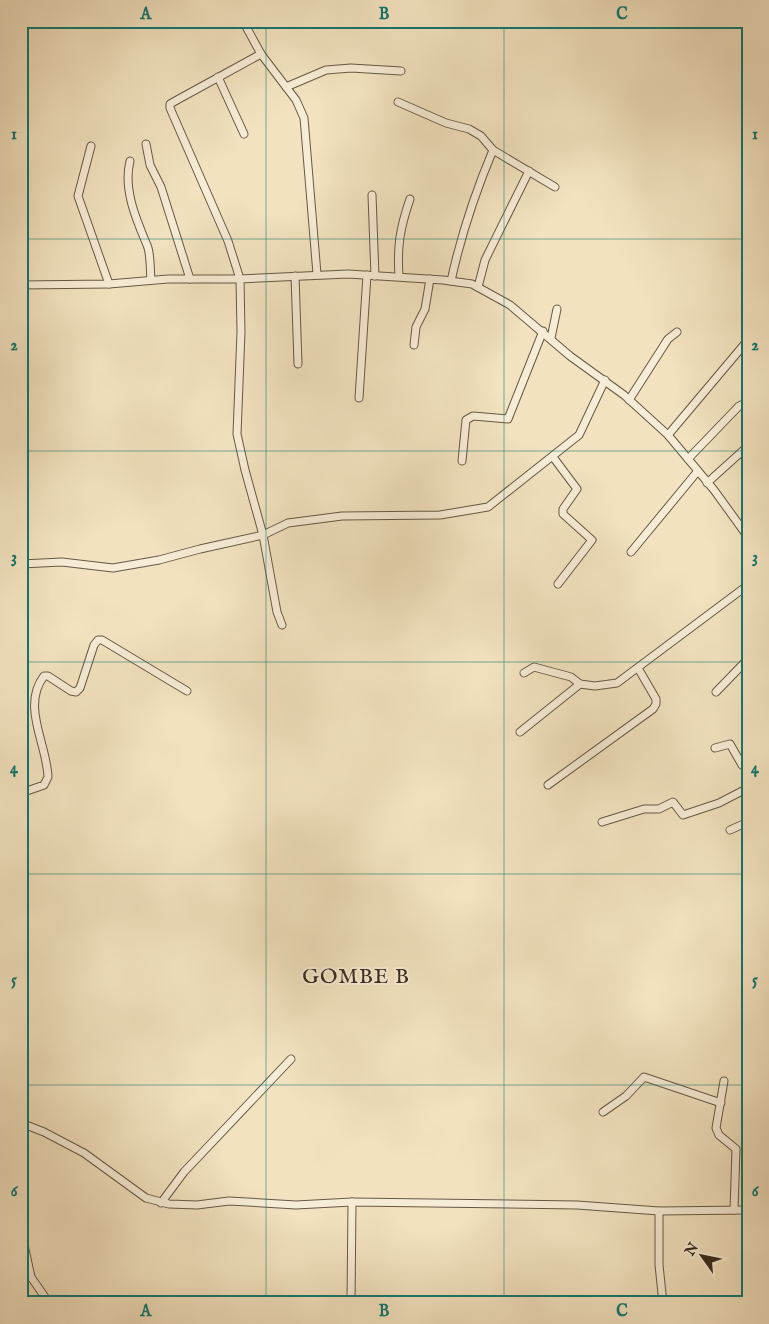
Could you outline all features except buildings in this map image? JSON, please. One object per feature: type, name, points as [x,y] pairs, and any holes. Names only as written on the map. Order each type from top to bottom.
[{"type":"street","points":[[243,21],[260,54],[296,100],[304,118],[317,274]]},
{"type":"street","points":[[260,54],[170,104],[170,108],[228,241],[240,279],[241,332],[237,434],[244,470],[263,535],[277,612],[282,625]]},
{"type":"street","points":[[286,87],[326,70],[351,68],[401,71]]},
{"type":"street","points":[[218,77],[244,134]]},
{"type":"street","points":[[398,102],[446,123],[469,128],[481,136],[493,150],[555,187]]},
{"type":"street","points":[[146,144],[150,165],[161,187],[190,279]]},
{"type":"street","points":[[91,146],[78,196],[109,284]]},
{"type":"street","points":[[451,280],[459,242],[471,205],[493,150]]},
{"type":"street","points":[[130,161],[128,185],[142,237],[147,245],[151,280]]},
{"type":"street","points":[[478,287],[484,260],[529,171]]},
{"type":"street","points":[[359,398],[371,275],[372,195]]},
{"type":"street","points":[[399,276],[399,231],[410,199]]},
{"type":"street","points":[[21,285],[109,284],[151,280],[240,279],[317,274],[399,276],[451,280],[478,287],[510,305],[543,331],[570,356],[606,380],[668,435],[708,483],[748,537]]},
{"type":"street","points":[[295,276],[298,364]]},
{"type":"street","points":[[414,345],[416,327],[425,309],[430,279]]},
{"type":"street","points":[[551,338],[557,309]]},
{"type":"street","points":[[462,461],[466,420],[473,416],[508,419],[543,331]]},
{"type":"street","points":[[629,400],[668,339],[677,332]]},
{"type":"street","points":[[668,435],[748,340]]},
{"type":"street","points":[[21,564],[70,562],[113,568],[159,560],[200,548],[263,535],[288,523],[342,516],[440,515],[488,507],[553,457],[584,429],[606,380]]},
{"type":"street","points":[[688,459],[739,406],[748,402]]},
{"type":"street","points":[[708,483],[748,446]]},
{"type":"street","points":[[553,457],[577,489],[563,509],[563,514],[592,540],[558,584]]},
{"type":"street","points":[[631,552],[697,472]]},
{"type":"street","points":[[524,673],[534,667],[571,678],[580,684],[608,686],[626,677],[748,585]]},
{"type":"street","points":[[21,793],[44,785],[48,777],[34,706],[40,681],[44,676],[48,676],[70,691],[76,692],[80,688],[94,645],[98,640],[102,640],[187,691]]},
{"type":"street","points":[[716,692],[748,659]]},
{"type":"street","points":[[548,785],[653,709],[656,699],[638,668]]},
{"type":"street","points":[[520,732],[580,684]]},
{"type":"street","points":[[715,748],[730,744],[742,765],[748,769]]},
{"type":"street","points":[[602,822],[644,809],[659,809],[673,802],[683,815],[719,802],[748,788]]},
{"type":"street","points":[[730,830],[748,822]]},
{"type":"street","points":[[161,1202],[184,1172],[291,1059]]},
{"type":"street","points":[[603,1112],[626,1096],[644,1077],[721,1103]]},
{"type":"street","points":[[724,1080],[718,1132],[736,1149],[734,1210]]},
{"type":"street","points":[[21,1123],[84,1153],[134,1191],[161,1202],[197,1205],[229,1201],[296,1206],[352,1202],[577,1205],[659,1211],[748,1210]]},
{"type":"street","points":[[350,1303],[352,1202]]},
{"type":"street","points":[[659,1211],[659,1265],[663,1303]]},
{"type":"street","points":[[21,1230],[23,1256],[28,1270],[34,1284],[49,1303]]},
{"type":"district","name":"GOMBE B","points":[[356,977]]}]
